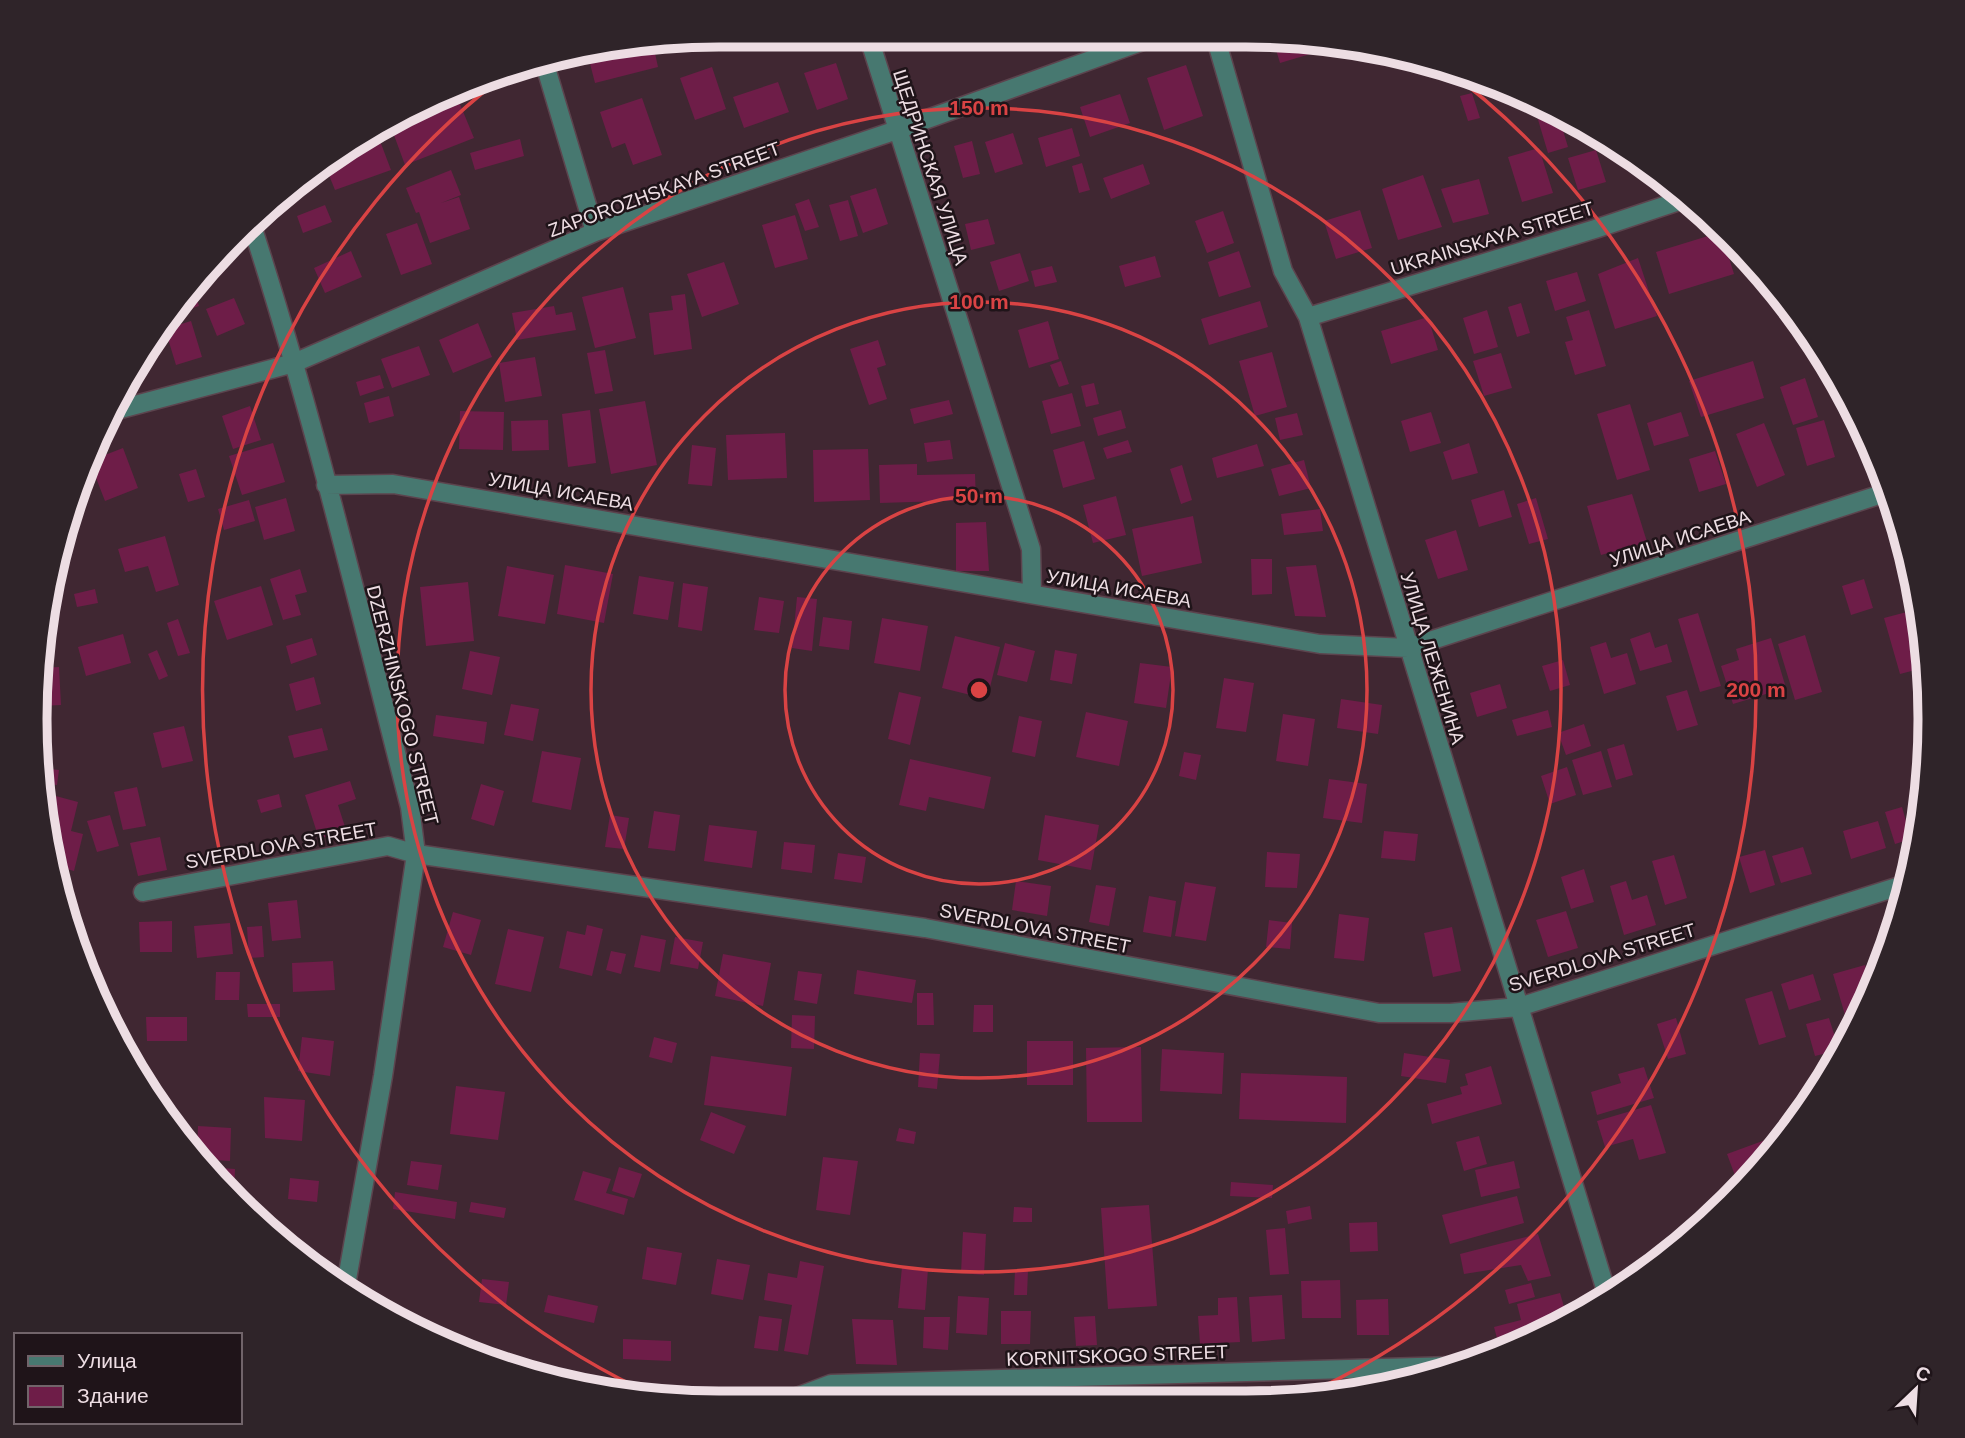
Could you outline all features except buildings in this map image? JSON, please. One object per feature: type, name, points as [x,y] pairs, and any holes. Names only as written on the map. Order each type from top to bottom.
[{"type":"street","name":"ЩЕДРИНСКАЯ УЛИЦА","points":[[872,47],[1031,549],[1032,594]]},
{"type":"street","name":"ZAPOROZHSKAYA STREET","points":[[124,408],[294,363],[595,232],[897,130],[1127,47]]},
{"type":"street","name":"УЛИЦА ЛЕЖЕНИНА","points":[[1218,47],[1283,271],[1308,317],[1605,1287]]},
{"type":"street","points":[[546,70],[595,232]]},
{"type":"street","name":"UKRAINSKAYA STREET","points":[[1308,317],[1675,202]]},
{"type":"street","name":"DZERZHINSKOGO STREET","points":[[255,234],[294,363],[327,485],[410,807],[416,854],[383,1076],[347,1279]]},
{"type":"street","name":"УЛИЦА ИСАЕВА","points":[[327,485],[393,484],[1320,644],[1408,648],[1879,495]]},
{"type":"street","name":"SVERDLOVA STREET","points":[[143,892],[387,846],[416,854],[925,928],[1379,1013],[1450,1013],[1518,1007],[1896,887]]},
{"type":"street","name":"KORNITSKOGO STREET","points":[[812,1391],[831,1384],[1424,1367]]}]
